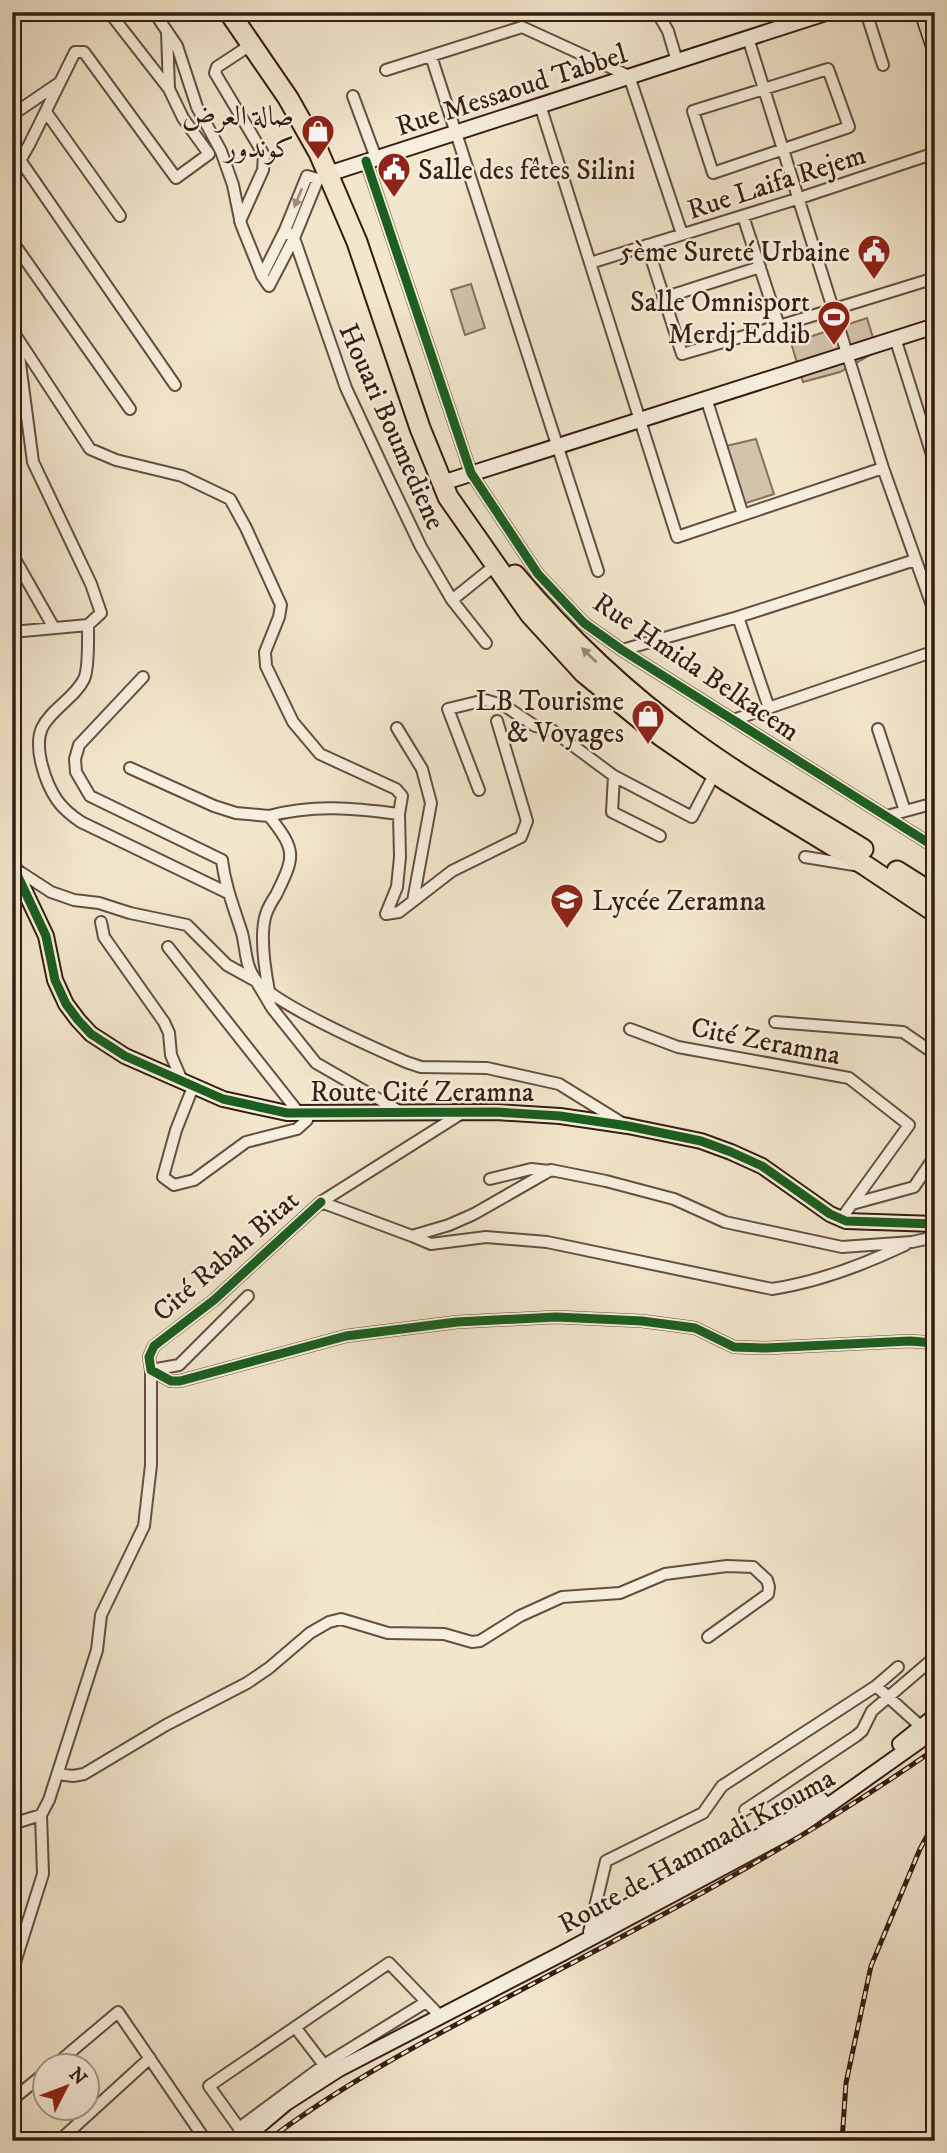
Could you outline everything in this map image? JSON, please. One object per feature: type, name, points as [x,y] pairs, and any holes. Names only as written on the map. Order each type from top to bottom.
[{"type":"highway","points":[[229,12],[288,98],[319,153],[357,242],[420,428],[447,482],[448,496],[499,563],[530,614],[584,673],[637,718],[715,773],[935,895]]},
{"type":"highway","points":[[242,12],[303,99],[328,174]]},
{"type":"highway","points":[[499,563],[589,655],[669,723],[875,864],[935,912]]},
{"type":"highway","points":[[875,864],[898,862],[935,886]]},
{"type":"main road","points":[[923,12],[935,48]]},
{"type":"street","points":[[12,174],[75,52],[84,52],[176,178],[209,154],[183,118],[169,89],[109,12]]},
{"type":"street","points":[[154,12],[177,46],[197,107],[221,151],[233,185],[240,222],[265,281],[289,234],[328,174]]},
{"type":"street","points":[[657,12],[668,32],[677,61]]},
{"type":"street","name":"Rue Messaoud Tabbel","points":[[328,174],[829,12]]},
{"type":"street","points":[[866,12],[883,65]]},
{"type":"street","points":[[386,70],[522,27],[629,76],[682,234]]},
{"type":"street","points":[[167,31],[169,89]]},
{"type":"street","points":[[748,38],[883,468],[935,614]]},
{"type":"street","points":[[240,222],[263,170],[264,155],[215,73],[217,67],[252,44]]},
{"type":"street","points":[[431,56],[598,570]]},
{"type":"street","points":[[828,69],[849,127],[713,173],[693,111],[765,89],[828,69]]},
{"type":"street","points":[[12,114],[59,83]]},
{"type":"street","name":"Rue Hmida Belkacem","points":[[353,96],[471,473],[538,574],[583,623],[622,650],[935,847]]},
{"type":"street","points":[[540,105],[677,537],[883,468]]},
{"type":"street","points":[[46,112],[120,216]]},
{"type":"street","name":"Rue Laifa Rejem","points":[[590,263],[935,153]]},
{"type":"street","points":[[20,160],[176,385]]},
{"type":"street","points":[[743,216],[779,326]]},
{"type":"street","name":"Houari Boumediene","points":[[289,234],[346,388],[421,547],[452,600],[486,643]]},
{"type":"street","points":[[12,241],[130,409]]},
{"type":"street","points":[[647,245],[682,354],[935,278]]},
{"type":"street","points":[[663,298],[760,267]]},
{"type":"street","points":[[447,482],[935,326]]},
{"type":"street","points":[[12,632],[88,625],[101,613],[91,584],[33,462],[14,333]]},
{"type":"street","points":[[14,333],[90,449],[116,460],[182,476],[230,499],[281,605],[265,652],[266,666],[284,705],[320,754],[396,789],[402,796],[397,887],[386,914],[399,912],[452,871],[521,836],[527,821],[497,721]]},
{"type":"street","points":[[895,338],[932,455],[935,454]]},
{"type":"street","points":[[706,398],[743,515]]},
{"type":"street","points":[[12,554],[54,628]]},
{"type":"street","points":[[622,650],[738,617],[915,559]]},
{"type":"street","points":[[452,600],[499,563]]},
{"type":"street","points":[[738,617],[769,708]]},
{"type":"street","points":[[88,625],[85,678],[42,728],[39,744],[52,792],[69,814],[81,822],[228,893]]},
{"type":"street","points":[[733,720],[935,651]]},
{"type":"street","points":[[143,677],[79,745],[75,759],[76,772],[90,796],[222,860],[248,966],[272,1008],[316,1063],[403,1113]]},
{"type":"street","points":[[479,790],[449,709],[485,700],[505,706],[535,726],[552,730],[614,776],[692,817],[715,773]]},
{"type":"street","points":[[397,728],[422,769],[431,803],[413,901]]},
{"type":"street","points":[[878,729],[905,811]]},
{"type":"street","points":[[130,768],[214,806],[236,813],[269,816],[295,809],[349,807],[399,814]]},
{"type":"street","points":[[614,776],[612,812],[660,836]]},
{"type":"street","points":[[887,816],[935,803]]},
{"type":"street","points":[[269,816],[292,851],[291,865],[265,915],[263,962],[269,991]]},
{"type":"street","points":[[805,857],[875,864]]},
{"type":"street","points":[[13,866],[51,892],[74,900],[99,903],[130,913],[187,925],[227,965],[256,981],[279,999],[406,1062],[421,1067],[487,1068],[559,1084],[628,1126]]},
{"type":"street","name":"Route Cité Zeramna","points":[[13,866],[46,936],[55,980],[66,1004],[91,1034],[107,1046],[188,1085],[244,1105],[286,1113],[465,1112],[560,1115],[628,1126],[701,1141],[732,1152],[762,1166],[841,1219],[935,1224]]},
{"type":"street","points":[[101,922],[104,937],[164,1022],[169,1033],[171,1055],[188,1085],[163,1177],[174,1185],[194,1180],[246,1142],[297,1129],[307,1120],[168,947]]},
{"type":"street","name":"Cité Zeramna","points":[[775,1022],[903,1032],[935,1054]]},
{"type":"street","name":"Cité Zeramna","points":[[630,1029],[678,1047],[849,1078],[909,1125],[841,1219]]},
{"type":"street","name":"Cité Rabah Bitat","points":[[41,1815],[58,1774],[97,1650],[101,1615],[144,1526],[151,1465],[149,1357],[154,1346],[214,1300],[321,1202],[465,1112]]},
{"type":"street","points":[[852,1204],[914,1187],[935,1156]]},
{"type":"street","name":"Cité Rabah Bitat","points":[[490,1179],[531,1169],[606,1181],[674,1199],[725,1222],[842,1247],[935,1237]]},
{"type":"street","points":[[412,1236],[474,1214],[550,1171]]},
{"type":"street","name":"Cité Rabah Bitat","points":[[321,1202],[431,1244],[486,1237],[547,1242],[772,1289],[794,1286],[858,1266],[912,1241]]},
{"type":"street","points":[[151,1370],[179,1365],[248,1296]]},
{"type":"street","points":[[151,1370],[171,1381],[180,1381],[346,1336],[457,1322],[546,1318],[642,1321],[695,1328],[734,1347],[910,1341],[935,1343]]},
{"type":"street","points":[[58,1774],[84,1774],[166,1724],[247,1683],[319,1627],[341,1619],[388,1633],[444,1634],[472,1642],[485,1639],[520,1616],[562,1598],[620,1592],[681,1570],[747,1565],[758,1570],[767,1580],[768,1594],[708,1637]]},
{"type":"street","points":[[745,1810],[856,1736],[862,1731],[872,1711],[935,1657]]},
{"type":"street","points":[[589,1932],[606,1861],[703,1813],[722,1786],[876,1686],[898,1667]]},
{"type":"street","points":[[876,1686],[928,1730]]},
{"type":"street","name":"Route de Hammadi Krouma","points":[[561,1954],[798,1826],[928,1730],[935,1716]]},
{"type":"street","name":"Route de Hammadi Krouma","points":[[561,1954],[610,1916],[786,1822],[928,1730]]},
{"type":"street","points":[[12,1824],[41,1815],[43,1874],[13,1970]]},
{"type":"street","points":[[12,1941],[25,1933]]},
{"type":"street","points":[[240,2136],[339,2069],[561,1954]]},
{"type":"street","points":[[240,2136],[208,2086],[389,1963],[440,2017]]},
{"type":"street","points":[[240,2136],[324,2065],[426,2002]]},
{"type":"street","points":[[70,2052],[118,2011],[206,2141]]},
{"type":"street","points":[[295,2027],[324,2065]]},
{"type":"street","points":[[59,2141],[150,2058]]},
{"type":"street","points":[[12,2100],[32,2084]]},
{"type":"shaded area","points":[[471,284],[485,328],[465,335],[451,290]]},
{"type":"shaded area","name":"Salle Omnisport Merdj Eddib","points":[[867,318],[877,351],[840,372],[803,382],[791,343]]},
{"type":"shaded area","points":[[756,439],[774,494],[743,504],[726,446]]},
{"type":"railway","points":[[267,2141],[336,2093],[408,2051],[749,1866],[843,1810],[935,1749]]},
{"type":"railway","points":[[842,2141],[846,2083],[871,1966],[920,1849],[935,1821]]},
{"type":"cycle path","points":[[366,161],[471,473],[538,574],[584,623],[622,650],[935,847]]},
{"type":"cycle path","points":[[12,864],[46,936],[55,980],[66,1004],[78,1020],[91,1034],[125,1056],[223,1099],[287,1113],[496,1112],[560,1116],[628,1126],[701,1141],[731,1152],[762,1166],[830,1214],[846,1221],[935,1224]]},
{"type":"cycle path","points":[[321,1202],[214,1300],[154,1346],[149,1357],[151,1370],[171,1381],[180,1381],[346,1336],[457,1322],[556,1317],[642,1321],[695,1328],[734,1347],[910,1341],[935,1343]]},
{"type":"place","name":"صالة العرض كوندور","points":[[318,161]]},
{"type":"place","name":"Salle des fêtes Silini","points":[[394,199]]},
{"type":"place","name":"5ème Sureté Urbaine","points":[[874,281]]},
{"type":"place","name":"Salle Omnisport Merdj Eddib","points":[[834,347]]},
{"type":"place","name":"LB Tourisme & Voyages","points":[[648,746]]},
{"type":"place","name":"Lycée Zeramna","points":[[567,930]]}]
